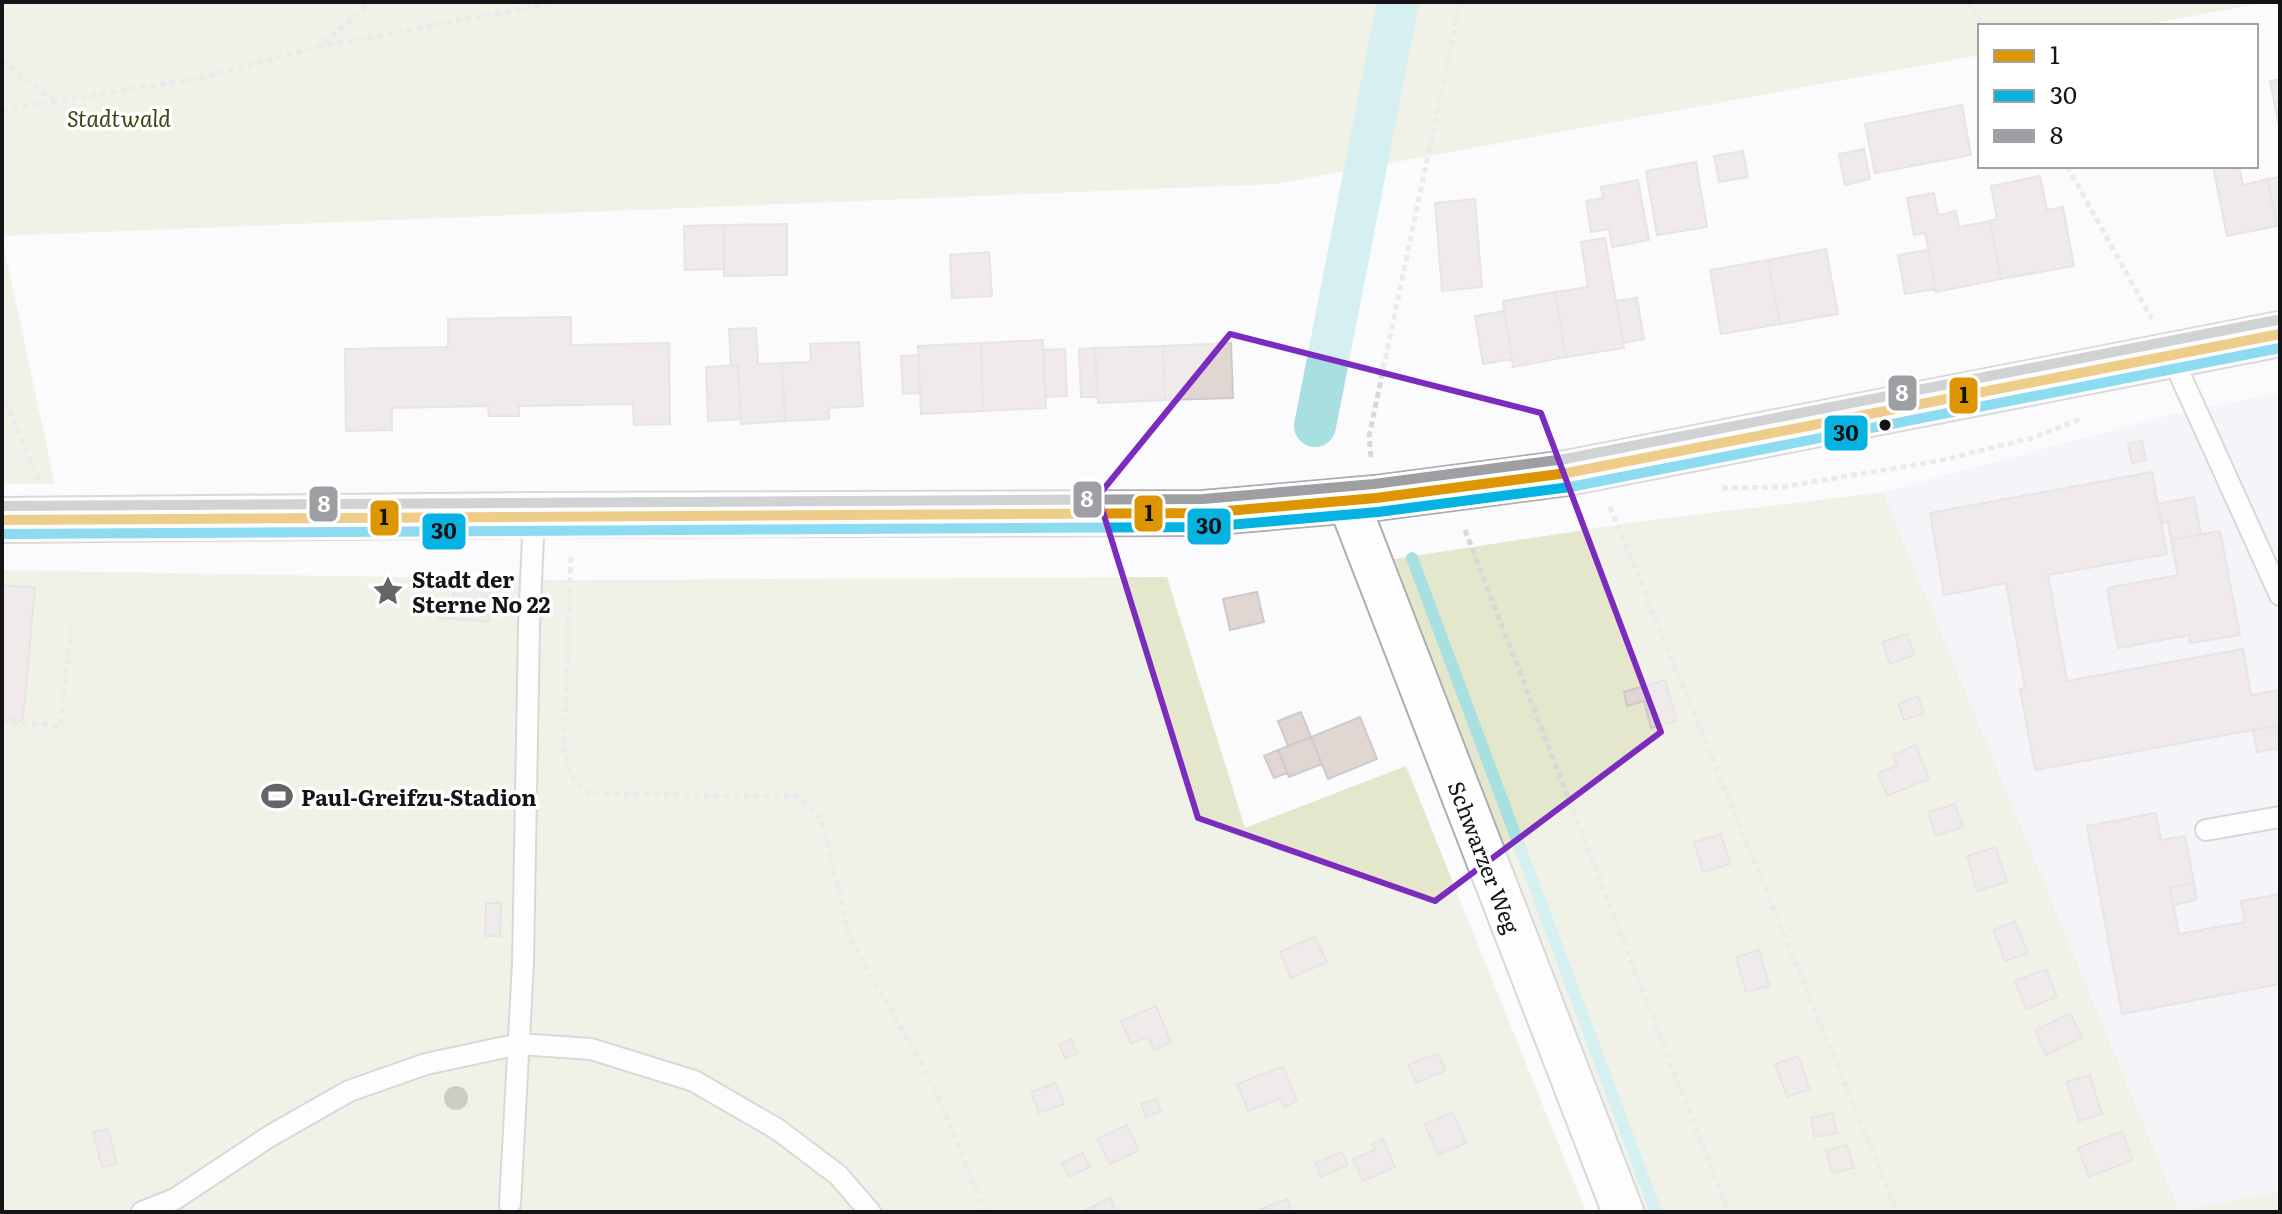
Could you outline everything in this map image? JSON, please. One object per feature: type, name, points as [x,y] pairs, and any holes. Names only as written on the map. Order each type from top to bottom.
[{"type":"street","points":[[2,520],[1204,513],[1362,499],[1567,473],[2280,334]]},
{"type":"street","name":"Schwarzer Weg","points":[[1362,499],[1623,1212]]},
{"type":"lane","points":[[2171,355],[2280,595]]},
{"type":"lane","points":[[510,1204],[523,963],[534,515]]},
{"type":"lane","points":[[2206,830],[2280,817]]},
{"type":"lane","points":[[142,1212],[175,1199],[270,1136],[349,1091],[426,1064],[519,1044],[591,1049],[694,1081],[789,1138],[838,1175],[870,1212]]},
{"type":"path","points":[[317,47],[363,10],[367,2]]},
{"type":"path","points":[[2,110],[201,78],[317,47],[557,2]]},
{"type":"path","points":[[1362,499],[1369,437],[1460,2]]},
{"type":"path","points":[[1967,2],[1983,24]]},
{"type":"path","points":[[2,61],[54,101]]},
{"type":"path","points":[[2068,168],[2171,355]]},
{"type":"path","points":[[2,392],[55,520]]},
{"type":"path","points":[[1608,503],[1897,1212]]},
{"type":"path","points":[[1465,530],[1728,1212]]},
{"type":"path","points":[[571,551],[564,749],[570,775],[588,793],[799,797],[821,818],[850,938],[934,1086],[985,1212]]},
{"type":"path","points":[[2,721],[60,726],[72,623]]},
{"type":"highlighted area","points":[[1230,334],[1541,413],[1661,732],[1435,901],[1198,818],[1098,496]]},
{"type":"shaded area","points":[[2280,393],[2280,1191],[2181,1212],[1883,492],[2177,413]]},
{"type":"green space","name":"Stadtwald","points":[[2,2],[2269,2],[2150,24],[1978,24],[1978,55],[1276,184],[2,236]]},
{"type":"green space","points":[[2,238],[55,484],[2,484]]},
{"type":"green space","points":[[1883,492],[2180,1211],[2280,1191],[2280,1212],[1640,1212],[1394,559],[1643,521]]},
{"type":"green space","points":[[2,570],[559,580],[1167,577],[1245,828],[1406,766],[1586,1212],[2,1212]]},
{"type":"building","points":[[2280,79],[2280,127],[2279,127],[2270,81]]},
{"type":"building","points":[[1962,105],[1971,155],[1875,173],[1865,124]]},
{"type":"building","points":[[1864,149],[1870,179],[1845,185],[1839,154]]},
{"type":"building","points":[[1743,151],[1748,177],[1719,182],[1714,156]]},
{"type":"building","points":[[1696,162],[1707,227],[1657,235],[1646,171]]},
{"type":"building","points":[[2213,168],[2239,168],[2243,185],[2267,179],[2277,226],[2227,236]]},
{"type":"building","points":[[2040,176],[2047,210],[2063,207],[2074,266],[2001,279],[1990,221],[1997,219],[1991,186]]},
{"type":"building","points":[[2280,177],[2280,225],[2277,226],[2267,179]]},
{"type":"building","points":[[1638,180],[1649,240],[1612,247],[1609,229],[1591,232],[1586,201],[1603,198],[1601,187]]},
{"type":"building","points":[[1934,193],[1938,215],[1956,211],[1959,227],[1990,221],[2001,279],[1936,292],[1925,233],[1914,235],[1907,198]]},
{"type":"building","points":[[1475,199],[1482,287],[1442,291],[1435,203]]},
{"type":"building","points":[[787,224],[787,275],[724,276],[724,225]]},
{"type":"building","points":[[724,225],[724,269],[685,270],[684,226]]},
{"type":"building","points":[[1605,238],[1624,348],[1566,357],[1555,292],[1588,287],[1581,242]]},
{"type":"building","points":[[1826,249],[1838,314],[1780,324],[1768,260]]},
{"type":"building","points":[[1928,250],[1935,289],[1905,294],[1898,255]]},
{"type":"building","points":[[989,252],[992,296],[952,298],[950,255]]},
{"type":"building","points":[[1768,260],[1780,324],[1721,334],[1710,270]]},
{"type":"building","points":[[1555,292],[1566,357],[1513,367],[1503,301]]},
{"type":"building","points":[[1637,298],[1644,339],[1623,343],[1616,301]]},
{"type":"building","points":[[1504,311],[1512,359],[1483,364],[1475,316]]},
{"type":"building","points":[[571,317],[571,345],[669,343],[670,424],[634,425],[633,404],[519,406],[519,416],[489,416],[488,406],[392,408],[392,430],[346,431],[345,349],[448,347],[448,319]]},
{"type":"building","points":[[756,328],[758,364],[782,363],[785,421],[741,424],[738,365],[731,366],[729,329]]},
{"type":"building","points":[[1043,340],[1046,408],[983,411],[981,343]]},
{"type":"building","points":[[859,342],[863,406],[829,408],[829,419],[785,421],[782,363],[811,362],[810,344]]},
{"type":"building","points":[[981,343],[983,411],[921,414],[918,346]]},
{"type":"building","points":[[1231,343],[1233,398],[1165,400],[1163,346]]},
{"type":"building","points":[[1163,346],[1165,400],[1098,403],[1095,348]]},
{"type":"building","points":[[1095,348],[1097,397],[1081,397],[1079,349]]},
{"type":"building","points":[[1065,349],[1067,396],[1045,397],[1043,350]]},
{"type":"building","points":[[918,355],[920,393],[903,394],[901,356]]},
{"type":"building","points":[[738,365],[741,419],[708,421],[706,367]]},
{"type":"building","points":[[2142,441],[2146,460],[2132,463],[2128,444]]},
{"type":"building","points":[[2152,472],[2167,554],[2048,575],[2067,681],[2243,649],[2251,695],[2280,690],[2280,725],[2035,770],[2020,689],[2025,688],[2006,583],[1944,595],[1930,513]]},
{"type":"building","points":[[2194,497],[2201,534],[2171,540],[2168,522],[2161,523],[2157,504]]},
{"type":"building","points":[[2220,531],[2240,635],[2190,643],[2189,635],[2118,648],[2107,588],[2178,575],[2171,540]]},
{"type":"building","points":[[2,585],[35,588],[23,721],[2,719]]},
{"type":"building","points":[[454,587],[490,589],[489,621],[452,619]]},
{"type":"building","points":[[1257,592],[1264,622],[1230,630],[1223,599]]},
{"type":"building","points":[[439,601],[453,602],[452,619],[439,618]]},
{"type":"building","points":[[1907,634],[1914,655],[1890,664],[1882,642]]},
{"type":"building","points":[[1665,680],[1677,721],[1651,728],[1644,701],[1627,706],[1624,692]]},
{"type":"building","points":[[1918,696],[1924,713],[1904,720],[1898,704]]},
{"type":"building","points":[[1301,712],[1311,737],[1288,746],[1278,721]]},
{"type":"building","points":[[1360,717],[1377,759],[1328,779],[1311,737]]},
{"type":"building","points":[[2277,726],[2280,748],[2257,752],[2253,730]]},
{"type":"building","points":[[1311,737],[1322,764],[1289,777],[1278,750]]},
{"type":"building","points":[[1916,745],[1929,779],[1887,796],[1878,773],[1897,766],[1893,755]]},
{"type":"building","points":[[1278,750],[1287,773],[1274,778],[1264,756]]},
{"type":"building","points":[[1955,804],[1963,827],[1936,836],[1928,812]]},
{"type":"building","points":[[2156,813],[2161,840],[2185,836],[2194,883],[2170,888],[2179,934],[2245,922],[2241,901],[2280,894],[2280,984],[2122,1014],[2087,826]]},
{"type":"building","points":[[1721,834],[1730,864],[1703,872],[1694,842]]},
{"type":"building","points":[[1996,847],[2007,882],[1977,891],[1967,856]]},
{"type":"building","points":[[2194,883],[2197,900],[2173,905],[2170,888]]},
{"type":"building","points":[[486,903],[501,903],[500,936],[485,936]]},
{"type":"building","points":[[2015,921],[2028,953],[2005,961],[1993,930]]},
{"type":"building","points":[[1315,936],[1327,962],[1291,978],[1280,952]]},
{"type":"building","points":[[1759,950],[1770,986],[1746,992],[1736,957]]},
{"type":"building","points":[[2046,969],[2057,997],[2026,1009],[2015,981]]},
{"type":"building","points":[[1156,1006],[1171,1042],[1154,1050],[1148,1037],[1131,1044],[1121,1021]]},
{"type":"building","points":[[2070,1013],[2082,1038],[2046,1055],[2035,1031]]},
{"type":"building","points":[[1071,1039],[1077,1054],[1065,1058],[1059,1044]]},
{"type":"building","points":[[1438,1053],[1445,1071],[1416,1083],[1408,1065]]},
{"type":"building","points":[[1798,1056],[1810,1089],[1787,1097],[1775,1064]]},
{"type":"building","points":[[1283,1066],[1297,1101],[1284,1107],[1280,1099],[1248,1111],[1237,1084]]},
{"type":"building","points":[[2090,1075],[2102,1114],[2079,1121],[2067,1082]]},
{"type":"building","points":[[1056,1083],[1064,1104],[1039,1113],[1031,1092]]},
{"type":"building","points":[[1157,1099],[1161,1111],[1146,1117],[1141,1104]]},
{"type":"building","points":[[1453,1112],[1466,1143],[1438,1155],[1425,1124]]},
{"type":"building","points":[[1832,1113],[1837,1133],[1815,1137],[1811,1118]]},
{"type":"building","points":[[1127,1125],[1139,1150],[1110,1164],[1097,1139]]},
{"type":"building","points":[[108,1129],[117,1164],[102,1167],[93,1132]]},
{"type":"building","points":[[2122,1131],[2133,1160],[2089,1177],[2078,1148]]},
{"type":"building","points":[[1383,1139],[1395,1167],[1363,1181],[1353,1159],[1375,1150],[1372,1144]]},
{"type":"building","points":[[1847,1145],[1854,1168],[1832,1173],[1826,1151]]},
{"type":"building","points":[[1342,1152],[1348,1165],[1321,1177],[1315,1163]]},
{"type":"building","points":[[1083,1153],[1090,1167],[1069,1177],[1062,1163]]},
{"type":"building","points":[[1110,1198],[1117,1212],[1082,1212]]},
{"type":"building","points":[[1287,1199],[1292,1212],[1262,1212],[1261,1209]]},
{"type":"waterway","points":[[1315,426],[1398,2]]},
{"type":"waterway","points":[[1412,558],[1656,1212]]},
{"type":"transit line","name":"8","points":[[2,506],[1203,499],[1374,484],[1565,459],[2277,320]]},
{"type":"transit line","name":"1","points":[[2,520],[1204,513],[1376,498],[1567,473],[2280,334]]},
{"type":"transit line","name":"30","points":[[2,534],[1205,527],[1378,512],[1570,487],[2280,348]]},
{"type":"place","name":"Stadt der Sterne No 22","points":[[388,591]]},
{"type":"place","name":"Paul-Greifzu-Stadion","points":[[277,796]]}]
